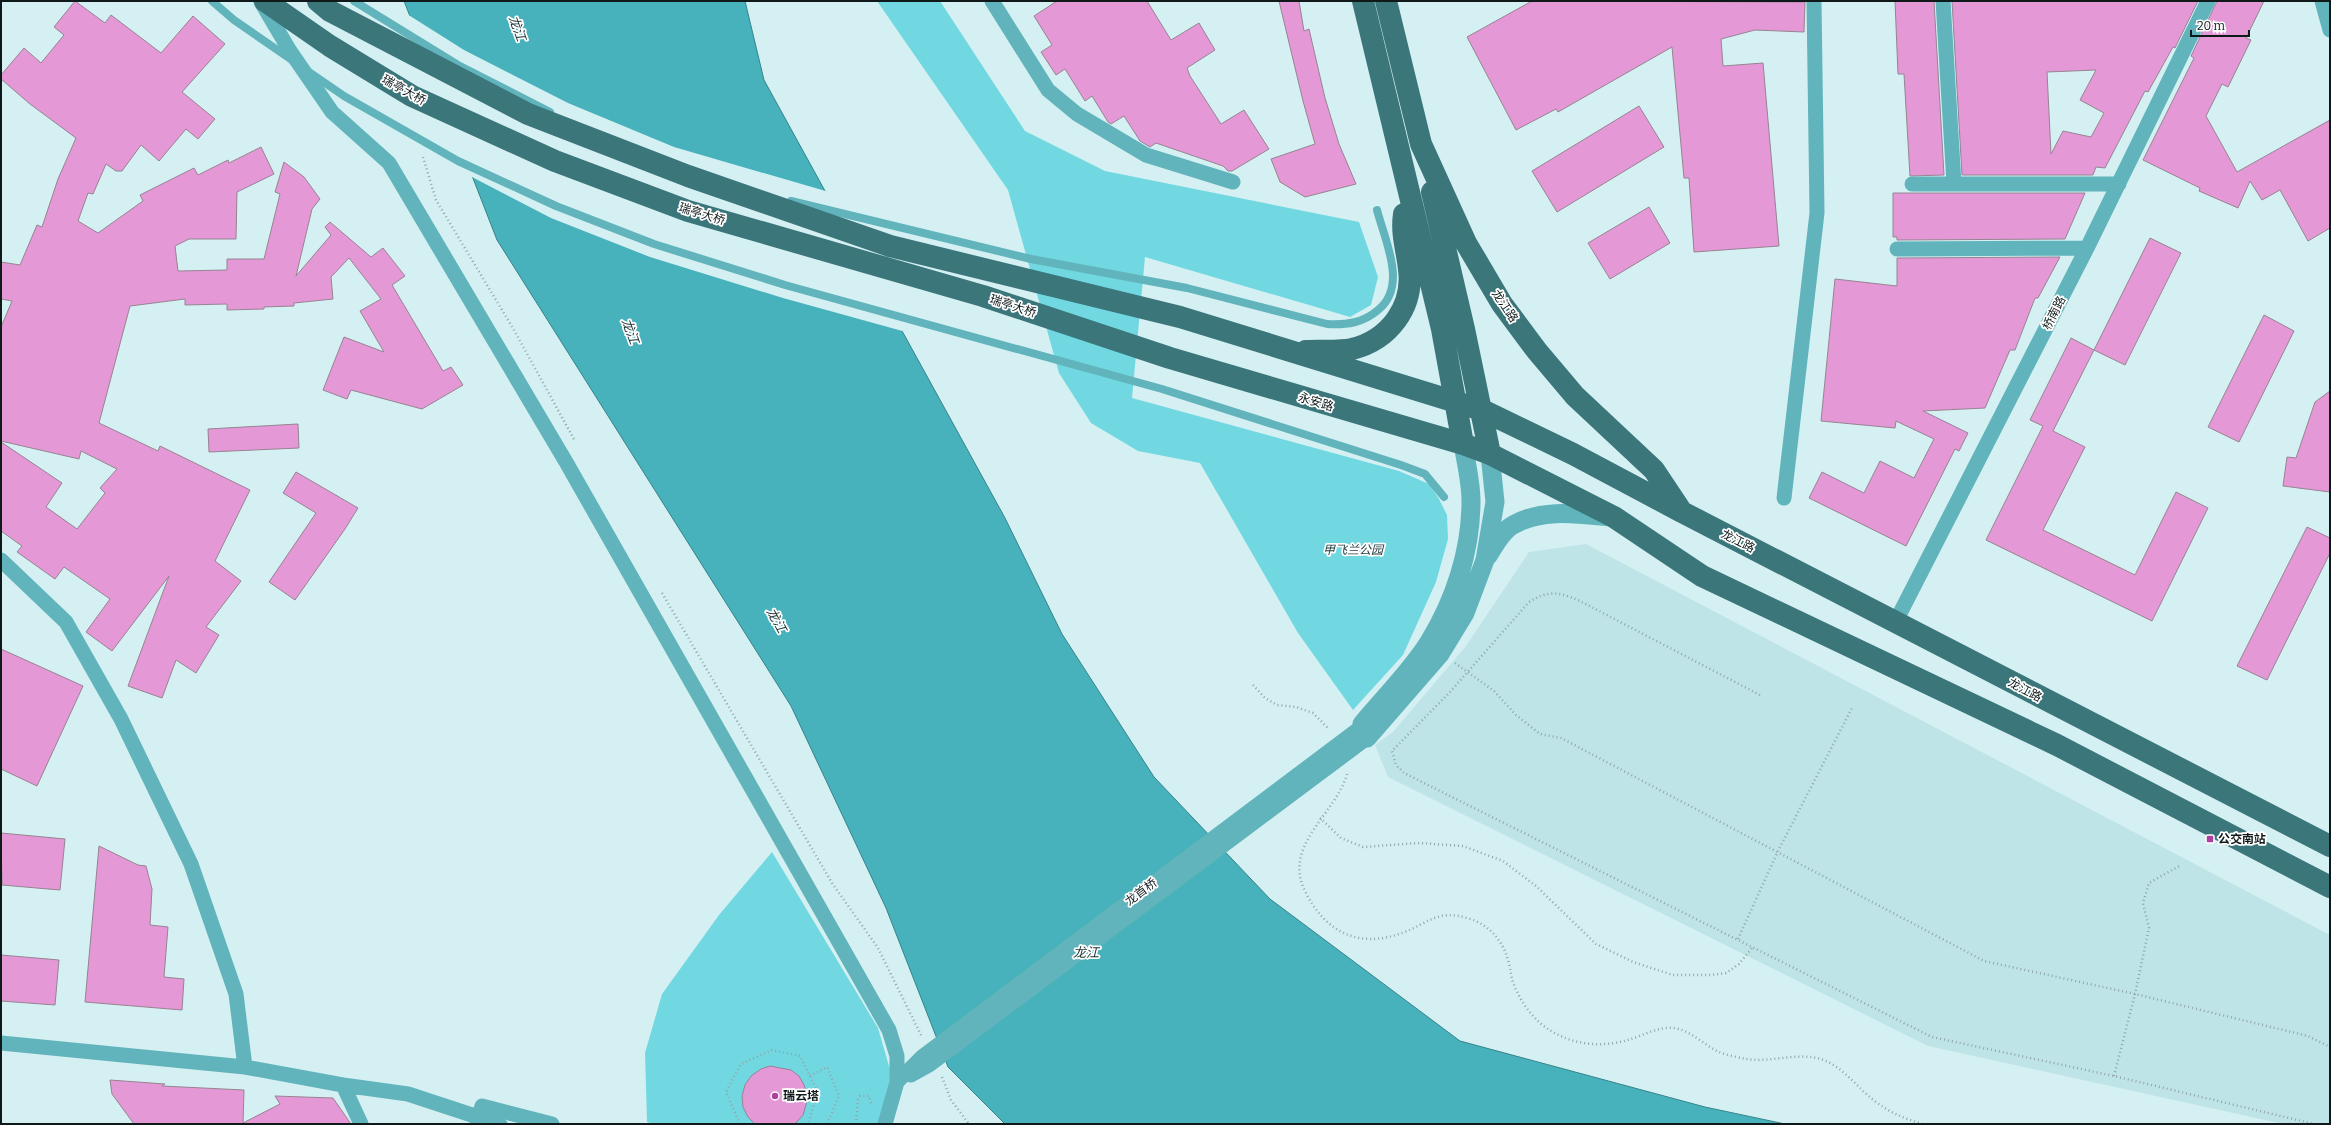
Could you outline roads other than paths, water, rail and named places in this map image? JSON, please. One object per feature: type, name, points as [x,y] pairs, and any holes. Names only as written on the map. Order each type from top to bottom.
[{"type":"main road","name":"瑞亭大桥","points":[[265,1],[330,46],[412,96],[555,161],[688,211],[983,296],[1170,358]]},
{"type":"main road","points":[[318,1],[330,11],[528,114],[688,176],[890,246],[1180,317],[1455,403],[1482,410],[1567,451],[1682,512]]},
{"type":"main road","points":[[1363,1],[1407,191],[1442,329],[1463,444]]},
{"type":"main road","name":"龙江路","points":[[1386,1],[1420,144],[1466,243],[1502,304],[1575,396],[1654,470],[1682,512],[2330,846]]},
{"type":"main road","points":[[1420,144],[1482,410],[1490,454]]},
{"type":"main road","points":[[1291,352],[1352,349],[1377,339],[1395,324],[1406,303],[1410,270],[1402,230],[1407,191]]},
{"type":"main road","name":"永安路","points":[[1170,358],[1463,444],[1490,454],[1614,517]]},
{"type":"main road","points":[[1614,517],[1702,576],[2056,745],[2330,887]]},
{"type":"street","points":[[261,1],[290,51],[332,112],[389,163],[558,449],[889,1030],[897,1056],[897,1082],[885,1124]]},
{"type":"street","points":[[992,1],[1048,90],[1077,114],[1146,155],[1233,182]]},
{"type":"street","points":[[1784,498],[1817,213],[1814,1]]},
{"type":"street","points":[[1943,1],[1954,184]]},
{"type":"street","name":"桥南路","points":[[1895,623],[2087,248],[2208,1]]},
{"type":"street","points":[[2322,1],[2330,30]]},
{"type":"street","points":[[1912,184],[2119,184]]},
{"type":"street","points":[[1897,249],[2087,248]]},
{"type":"street","points":[[1363,733],[1428,642],[1449,605],[1465,554],[1470,529],[1471,500],[1463,444]]},
{"type":"street","points":[[1363,733],[1440,654],[1466,613],[1484,560],[1495,502],[1490,454]]},
{"type":"street","points":[[1484,560],[1501,536],[1512,525],[1534,517],[1561,513],[1614,517]]},
{"type":"street","points":[[1,560],[66,622],[121,720],[191,864],[236,994],[245,1067]]},
{"type":"street","name":"龙首桥","points":[[897,1082],[930,1065],[1363,733]]},
{"type":"street","points":[[1,1043],[245,1067],[343,1085],[408,1094],[478,1121],[502,1124]]},
{"type":"street","points":[[343,1085],[362,1124]]},
{"type":"street","points":[[478,1121],[482,1106],[552,1124]]},
{"type":"lane","points":[[212,1],[234,20],[344,96],[458,161],[556,206],[654,244],[778,282],[1162,389],[1401,464],[1426,474],[1444,497]]},
{"type":"lane","points":[[354,1],[458,66],[559,116],[669,163],[759,191]]},
{"type":"lane","points":[[781,198],[1031,259],[1187,288],[1327,324],[1350,325],[1377,312],[1387,304],[1393,291],[1393,271],[1377,210]]},
{"type":"water","name":"龙江","points":[[404,1],[745,1],[764,80],[1005,518],[1062,634],[1154,777],[1270,899],[1460,1041],[1705,1107],[1785,1124],[1005,1124],[948,1067],[886,908],[791,706],[497,240]]},
{"type":"place","name":"公交南站","points":[[2210,839]]},
{"type":"place","name":"瑞云塔","points":[[775,1096]]},
{"type":"park label","name":"甲飞兰公园","points":[[1353,550]]}]
